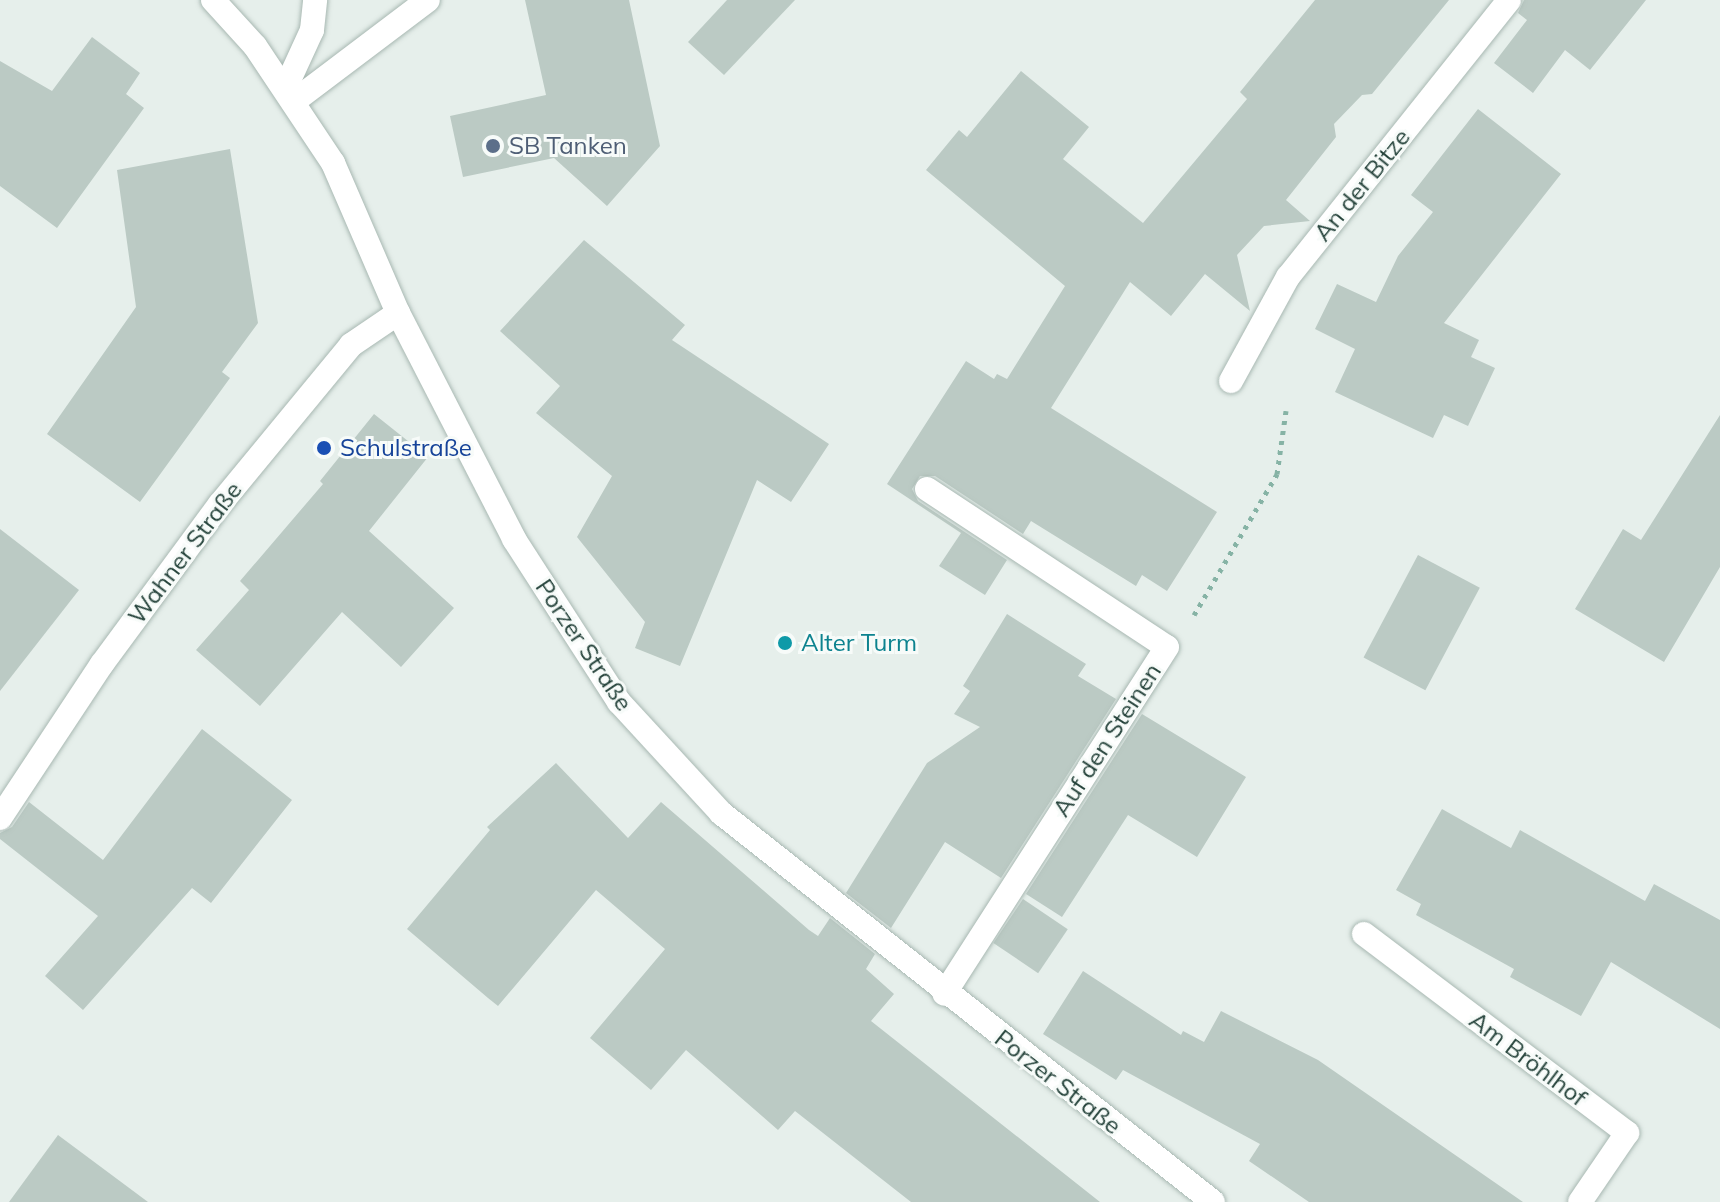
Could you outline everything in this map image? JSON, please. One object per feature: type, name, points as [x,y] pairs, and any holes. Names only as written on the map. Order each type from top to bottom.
[{"type":"main road","name":"Porzer Straße","points":[[213,0],[255,46],[333,163],[398,313],[514,539],[619,702],[721,813],[944,994],[1213,1202]]},
{"type":"main road","points":[[289,96],[312,30],[315,0]]},
{"type":"main road","points":[[289,96],[428,0]]},
{"type":"main road","name":"An der Bitze","points":[[1231,381],[1288,277],[1509,0]]},
{"type":"main road","name":"Wahner Straße","points":[[0,818],[102,664],[220,504],[351,345],[398,313]]},
{"type":"main road","name":"Auf den Steinen","points":[[927,489],[1167,647],[944,994]]},
{"type":"main road","name":"Am Bröhlhof","points":[[1364,934],[1627,1133],[1580,1202]]},
{"type":"path","points":[[1203,598],[1277,474],[1286,411]]},
{"type":"building","points":[[525,0],[629,0],[660,146],[607,206],[554,158],[463,177],[450,116],[546,95]]},
{"type":"building","points":[[727,0],[795,0],[724,75],[688,42]]},
{"type":"building","points":[[1315,0],[1449,0],[1372,94],[1362,95],[1334,124],[1336,137],[1286,200],[1310,221],[1264,226],[1237,255],[1250,311],[1205,274],[1171,316],[1130,282],[1051,408],[1217,512],[1167,591],[1142,575],[1136,586],[1031,521],[1023,534],[935,476],[920,476],[912,489],[918,501],[1007,560],[985,595],[939,566],[961,533],[887,484],[966,361],[994,379],[997,374],[1007,379],[1065,286],[926,170],[959,130],[967,137],[1021,71],[1089,127],[1063,159],[1143,223],[1247,99],[1240,92]]},
{"type":"building","points":[[1524,0],[1646,0],[1590,70],[1565,50],[1533,93],[1494,63],[1527,20],[1518,13]]},
{"type":"building","points":[[92,37],[140,73],[126,94],[144,108],[57,228],[0,186],[0,61],[52,91]]},
{"type":"building","points":[[1478,109],[1561,174],[1444,323],[1479,340],[1471,357],[1495,368],[1468,426],[1444,415],[1433,438],[1335,392],[1355,349],[1315,329],[1337,284],[1376,302],[1398,256],[1433,212],[1411,195]]},
{"type":"building","points":[[230,149],[258,323],[222,372],[230,378],[140,502],[47,434],[136,307],[117,170]]},
{"type":"building","points":[[584,240],[685,325],[672,340],[829,444],[791,502],[757,480],[680,666],[635,648],[645,622],[577,537],[612,476],[536,413],[560,386],[500,331]]},
{"type":"building","points":[[374,414],[428,457],[369,531],[454,608],[401,667],[342,612],[260,706],[196,650],[249,590],[240,581],[323,484],[320,481]]},
{"type":"building","points":[[1720,415],[1720,567],[1664,662],[1575,609],[1623,529],[1641,540]]},
{"type":"building","points":[[0,529],[79,590],[0,691]]},
{"type":"building","points":[[1418,555],[1480,588],[1425,690],[1364,657]]},
{"type":"building","points":[[1007,614],[1086,664],[1078,676],[1116,699],[1001,878],[945,842],[891,928],[846,893],[927,763],[980,727],[954,714],[970,691],[963,686]]},
{"type":"building","points":[[1142,714],[1246,777],[1197,857],[1128,815],[1062,917],[1026,894]]},
{"type":"building","points":[[202,729],[292,800],[211,903],[192,888],[83,1010],[45,976],[98,916],[0,839],[0,833],[12,827],[29,802],[103,860]]},
{"type":"building","points":[[556,763],[628,838],[661,802],[809,930],[818,936],[830,918],[875,954],[866,969],[894,994],[871,1021],[1100,1202],[911,1202],[795,1111],[778,1130],[686,1050],[651,1090],[590,1038],[665,949],[596,890],[498,1006],[488,998],[407,929],[490,830],[487,827]]},
{"type":"building","points":[[1442,809],[1511,848],[1520,830],[1645,901],[1654,884],[1720,920],[1720,1029],[1611,962],[1581,1016],[1510,977],[1514,969],[1416,915],[1421,904],[1396,890]]},
{"type":"building","points":[[1023,899],[1068,929],[1038,973],[993,943]]},
{"type":"building","points":[[1083,971],[1181,1035],[1183,1031],[1204,1042],[1221,1011],[1318,1060],[1523,1202],[1309,1202],[1249,1161],[1260,1144],[1123,1070],[1116,1080],[1043,1034]]},
{"type":"building","points":[[58,1135],[148,1202],[9,1202]]},
{"type":"place","name":"SB Tanken","points":[[493,146]]},
{"type":"place","name":"Schulstraße","points":[[324,448]]},
{"type":"place","name":"Alter Turm","points":[[785,643]]}]
